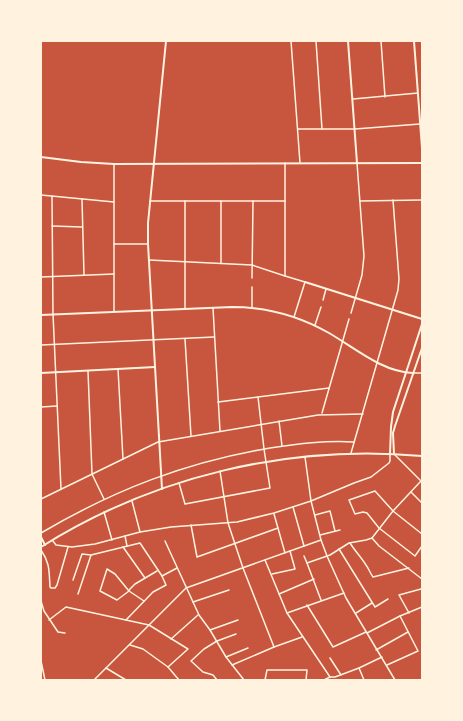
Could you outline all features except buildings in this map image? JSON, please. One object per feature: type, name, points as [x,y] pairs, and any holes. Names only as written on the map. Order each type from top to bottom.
[{"type":"street","points":[[162,489],[148,260],[148,223],[166,41]]},
{"type":"street","points":[[291,41],[300,163]]},
{"type":"street","points":[[316,41],[322,130]]},
{"type":"street","points":[[348,41],[364,249],[362,275],[351,313]]},
{"type":"street","points":[[381,41],[385,97]]},
{"type":"street","points":[[414,41],[422,148]]},
{"type":"street","points":[[352,99],[422,93]]},
{"type":"street","points":[[298,129],[355,129],[420,124]]},
{"type":"street","points":[[41,157],[114,164],[422,162]]},
{"type":"street","points":[[285,163],[285,276]]},
{"type":"street","points":[[114,164],[114,312]]},
{"type":"street","points":[[41,194],[114,202]]},
{"type":"street","points":[[52,196],[53,314],[61,489]]},
{"type":"street","points":[[82,199],[84,275]]},
{"type":"street","points":[[252,200],[252,278]]},
{"type":"street","points":[[351,453],[398,290],[399,279],[393,200]]},
{"type":"street","points":[[360,201],[422,200]]},
{"type":"street","points":[[150,201],[285,201]]},
{"type":"street","points":[[185,201],[185,309]]},
{"type":"street","points":[[221,201],[221,263]]},
{"type":"street","points":[[52,226],[83,227]]},
{"type":"street","points":[[114,244],[148,244]]},
{"type":"street","points":[[148,260],[252,265],[422,319]]},
{"type":"street","points":[[41,277],[114,274]]},
{"type":"street","points":[[294,317],[305,282]]},
{"type":"street","points":[[252,287],[252,308]]},
{"type":"street","points":[[323,300],[326,288]]},
{"type":"street","points":[[41,315],[239,307],[270,310],[315,325],[377,363],[405,373],[422,373]]},
{"type":"street","points":[[315,325],[321,307]]},
{"type":"street","points":[[213,308],[220,431]]},
{"type":"street","points":[[322,414],[349,319]]},
{"type":"street","points":[[52,541],[56,544],[68,547],[88,545],[140,532],[171,527],[236,522],[274,513],[311,501],[371,477],[390,461],[393,412],[422,324]]},
{"type":"street","points":[[41,345],[214,337]]},
{"type":"street","points":[[185,339],[191,436]]},
{"type":"street","points":[[308,562],[330,555],[349,543],[372,538],[393,511],[421,481],[394,454],[394,433],[395,426],[422,348]]},
{"type":"street","points":[[41,373],[155,367]]},
{"type":"street","points":[[118,369],[124,458]]},
{"type":"street","points":[[88,371],[92,474],[104,499]]},
{"type":"street","points":[[218,402],[329,388]]},
{"type":"street","points":[[179,483],[185,504],[270,488],[258,397]]},
{"type":"street","points":[[41,407],[57,406]]},
{"type":"street","points":[[41,499],[158,442],[322,414],[363,414]]},
{"type":"street","points":[[279,421],[282,446]]},
{"type":"street","points":[[41,533],[66,518],[140,483],[219,459],[282,446],[324,442],[354,442]]},
{"type":"street","points":[[68,547],[57,585],[55,588],[51,588],[48,564],[41,549],[45,545],[104,512],[162,489],[220,471],[266,461],[305,456],[351,453],[422,456]]},
{"type":"street","points":[[305,456],[314,515],[327,556],[344,593],[376,650],[382,657],[395,680]]},
{"type":"street","points":[[220,471],[228,523],[243,568],[274,646]]},
{"type":"street","points":[[422,534],[393,511],[375,491],[349,500],[355,514],[363,512],[368,513],[379,528],[415,556],[422,546]]},
{"type":"street","points":[[411,492],[422,503]]},
{"type":"street","points":[[132,500],[140,532]]},
{"type":"street","points":[[292,507],[304,546]]},
{"type":"street","points":[[314,515],[330,511],[335,531]]},
{"type":"street","points":[[104,512],[112,540]]},
{"type":"street","points":[[274,513],[285,552]]},
{"type":"street","points":[[191,525],[197,557],[278,528]]},
{"type":"street","points":[[320,535],[340,530]]},
{"type":"street","points":[[124,536],[127,546]]},
{"type":"street","points":[[41,537],[45,545]]},
{"type":"street","points":[[372,538],[379,546],[422,579]]},
{"type":"street","points":[[94,680],[186,588],[321,540]]},
{"type":"street","points":[[165,541],[199,615],[226,657],[244,680]]},
{"type":"street","points":[[73,580],[82,554],[91,555],[140,543],[157,571],[162,576],[166,585],[153,592],[126,620]]},
{"type":"street","points":[[349,543],[368,567],[373,577],[409,568]]},
{"type":"street","points":[[123,547],[144,578]]},
{"type":"street","points":[[339,549],[372,603],[375,606],[388,599]]},
{"type":"street","points":[[271,574],[295,569],[290,551]]},
{"type":"street","points":[[78,594],[91,555]]},
{"type":"street","points":[[304,556],[308,562],[321,600]]},
{"type":"street","points":[[265,560],[287,613],[330,677]]},
{"type":"street","points":[[162,576],[177,568]]},
{"type":"street","points":[[144,601],[129,591],[115,574],[107,569],[100,591],[117,600],[129,591],[135,584],[157,571]]},
{"type":"street","points":[[279,594],[314,580]]},
{"type":"street","points":[[193,602],[229,590]]},
{"type":"street","points":[[409,613],[399,595],[422,590]]},
{"type":"street","points":[[287,613],[344,593]]},
{"type":"street","points":[[41,601],[49,620],[58,632],[65,633]]},
{"type":"street","points":[[356,613],[372,603]]},
{"type":"street","points":[[307,606],[333,647],[400,616],[422,608]]},
{"type":"street","points":[[49,620],[66,607],[149,626],[188,649],[168,667]]},
{"type":"street","points":[[171,639],[199,615]]},
{"type":"street","points":[[387,666],[418,651],[400,616]]},
{"type":"street","points":[[210,630],[238,620]]},
{"type":"street","points":[[376,650],[408,632]]},
{"type":"street","points":[[217,680],[213,675],[203,672],[191,662],[204,649],[236,634]]},
{"type":"street","points":[[232,665],[274,646],[303,636]]},
{"type":"street","points":[[130,645],[143,649],[168,667],[179,680]]},
{"type":"street","points":[[226,657],[248,648]]},
{"type":"street","points":[[324,680],[359,668],[382,657]]},
{"type":"street","points":[[330,658],[341,674]]},
{"type":"street","points":[[41,661],[45,680]]},
{"type":"street","points":[[106,668],[126,680]]},
{"type":"street","points":[[359,668],[364,680]]},
{"type":"street","points":[[265,680],[267,670],[307,670],[306,680]]}]
